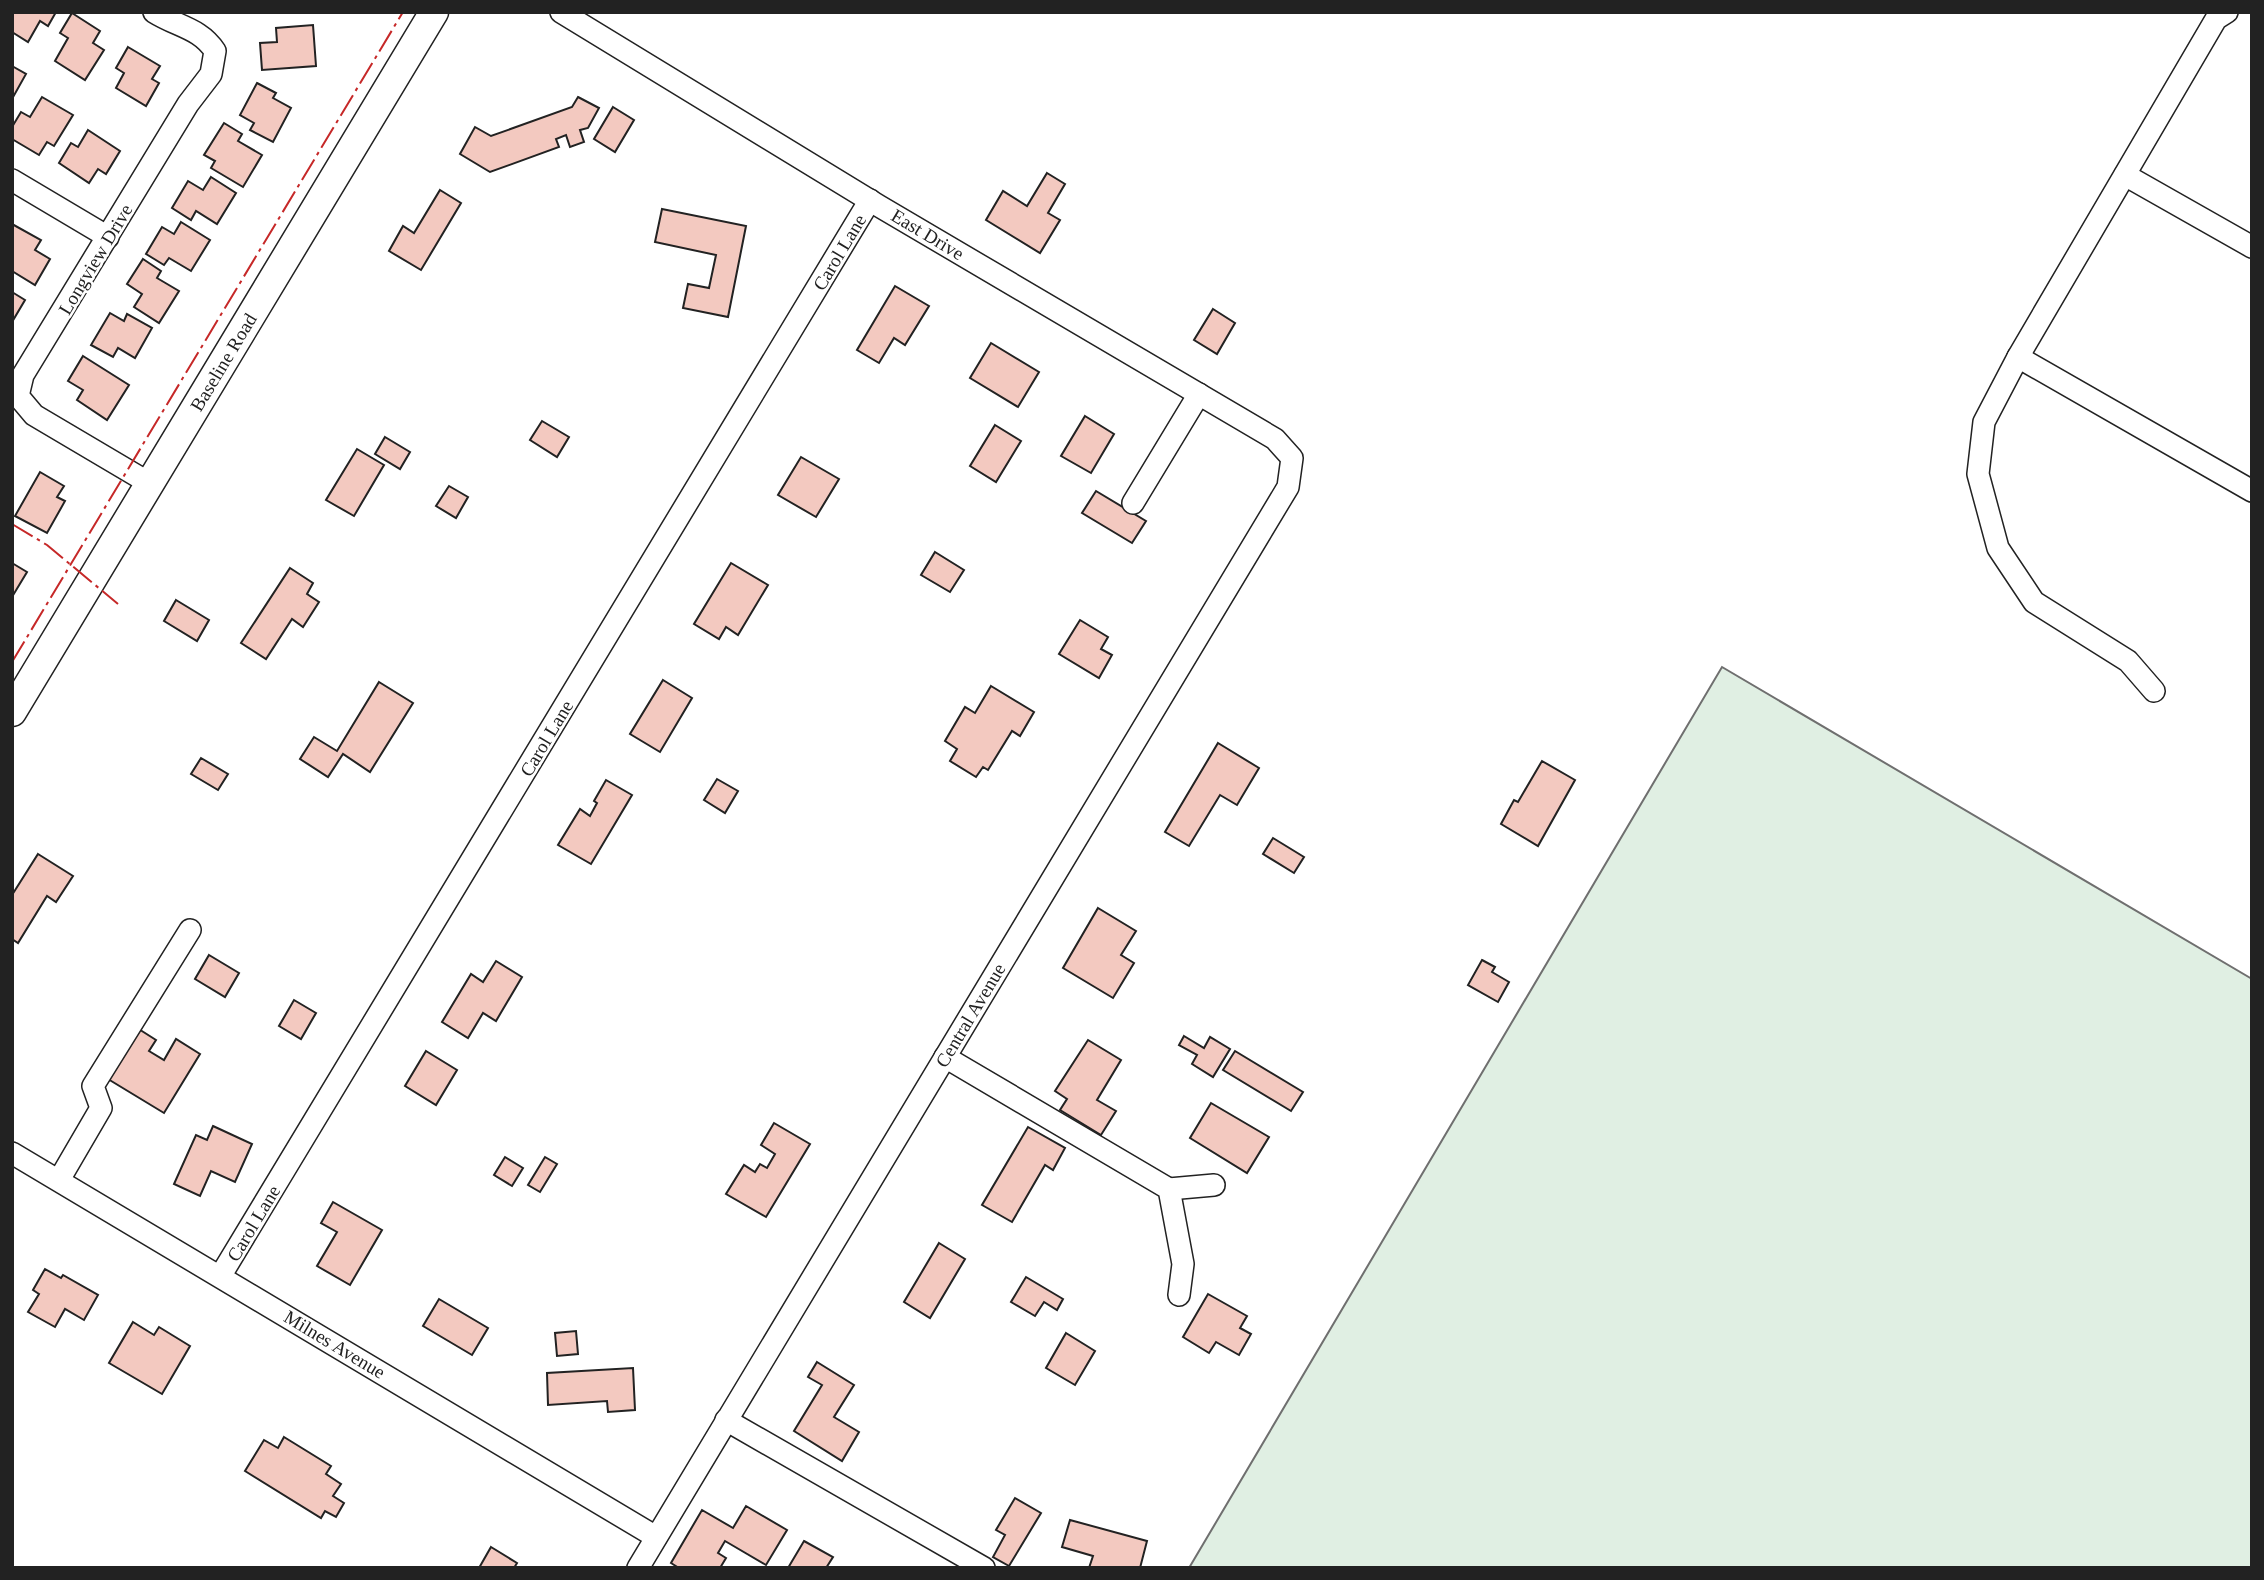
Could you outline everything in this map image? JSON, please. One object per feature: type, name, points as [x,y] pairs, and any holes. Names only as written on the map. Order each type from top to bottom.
[{"type":"main road","name":"Baseline Road","points":[[12,712],[434,12]]},
{"type":"street","name":"Longview Drive","points":[[149,483],[34,415],[18,396],[23,375],[188,104],[211,74],[215,51],[204,35],[173,24],[155,12]]},
{"type":"street","name":"East Drive","points":[[561,12],[870,200],[1275,439],[1292,458]]},
{"type":"street","points":[[2154,691],[2127,661],[2034,602],[1998,548],[1978,474],[1984,422],[2018,357],[2216,19],[2227,12]]},
{"type":"street","points":[[2124,175],[2252,247]]},
{"type":"street","points":[[12,180],[108,237]]},
{"type":"street","name":"Carol Lane","points":[[221,1275],[870,200]]},
{"type":"street","points":[[2018,357],[2252,491]]},
{"type":"street","points":[[1133,503],[1199,394]]},
{"type":"street","name":"Central Avenue","points":[[638,1568],[1288,487],[1292,458]]},
{"type":"street","points":[[59,1180],[101,1108],[93,1086],[190,930]]},
{"type":"street","points":[[945,1057],[1169,1189],[1214,1185]]},
{"type":"street","name":"Milnes Avenue","points":[[12,1153],[221,1275],[656,1537]]},
{"type":"street","points":[[1169,1189],[1183,1264],[1179,1295]]},
{"type":"street","points":[[726,1420],[984,1568]]},
{"type":"green space","points":[[1722,667],[2252,979],[2252,1568],[1189,1568]]},
{"type":"building","points":[[12,12],[56,12],[48,26],[40,21],[28,42],[12,32]]},
{"type":"building","points":[[72,13],[100,31],[93,43],[104,50],[85,80],[55,61],[68,38],[60,33]]},
{"type":"building","points":[[313,25],[316,66],[262,70],[260,43],[277,42],[276,28]]},
{"type":"building","points":[[128,47],[160,66],[152,79],[159,83],[146,106],[116,88],[124,73],[116,68]]},
{"type":"building","points":[[12,66],[26,74],[12,99]]},
{"type":"building","points":[[257,83],[276,93],[273,98],[291,108],[273,142],[250,130],[254,123],[240,115]]},
{"type":"building","points":[[42,97],[73,115],[54,146],[47,142],[39,155],[12,139],[12,127],[21,112],[30,117]]},
{"type":"building","points":[[578,97],[599,108],[588,128],[580,130],[584,142],[570,147],[566,135],[556,139],[559,147],[490,172],[460,154],[475,127],[491,136],[572,107]]},
{"type":"building","points":[[613,107],[634,120],[615,152],[594,139]]},
{"type":"building","points":[[224,123],[242,134],[238,141],[262,155],[243,187],[211,168],[215,161],[204,155]]},
{"type":"building","points":[[88,130],[120,151],[106,174],[98,169],[89,183],[59,163],[71,143],[78,147]]},
{"type":"building","points":[[1047,173],[1065,184],[1048,213],[1060,220],[1040,253],[986,220],[1003,191],[1027,206]]},
{"type":"building","points":[[211,177],[236,193],[217,224],[196,211],[191,220],[172,208],[188,181],[203,190]]},
{"type":"building","points":[[440,190],[461,203],[421,270],[389,251],[403,226],[414,233]]},
{"type":"building","points":[[662,209],[746,226],[728,317],[683,308],[688,284],[709,288],[716,255],[655,242]]},
{"type":"building","points":[[181,222],[210,240],[191,271],[169,258],[164,265],[146,254],[162,227],[174,234]]},
{"type":"building","points":[[12,224],[41,240],[35,250],[50,259],[35,285],[12,271]]},
{"type":"building","points":[[143,259],[161,271],[157,278],[179,291],[159,323],[134,307],[142,294],[127,284]]},
{"type":"building","points":[[895,286],[929,306],[905,345],[894,338],[879,363],[857,350]]},
{"type":"building","points":[[12,292],[25,300],[12,322]]},
{"type":"building","points":[[1213,309],[1235,323],[1217,354],[1194,340]]},
{"type":"building","points":[[110,313],[124,321],[127,314],[152,328],[135,358],[118,348],[113,357],[91,345]]},
{"type":"building","points":[[991,343],[1039,372],[1018,407],[970,378]]},
{"type":"building","points":[[83,356],[129,385],[107,420],[77,400],[83,390],[68,381]]},
{"type":"building","points":[[1085,416],[1114,434],[1091,473],[1061,456]]},
{"type":"building","points":[[542,421],[569,437],[557,457],[530,440]]},
{"type":"building","points":[[995,425],[1021,441],[996,482],[970,466]]},
{"type":"building","points":[[385,437],[410,452],[400,469],[375,454]]},
{"type":"building","points":[[357,449],[384,465],[354,516],[326,500]]},
{"type":"building","points":[[801,457],[839,479],[816,517],[778,495]]},
{"type":"building","points":[[40,472],[64,486],[57,497],[65,501],[47,533],[15,516]]},
{"type":"building","points":[[449,486],[468,497],[456,518],[436,506]]},
{"type":"building","points":[[1096,491],[1146,521],[1132,543],[1082,513]]},
{"type":"building","points":[[935,552],[964,570],[950,592],[921,575]]},
{"type":"building","points":[[12,563],[27,572],[12,597]]},
{"type":"building","points":[[731,563],[768,585],[738,635],[726,627],[719,639],[694,624]]},
{"type":"building","points":[[290,568],[313,583],[307,594],[319,602],[303,627],[292,619],[266,659],[241,643]]},
{"type":"building","points":[[176,600],[209,620],[197,641],[164,621]]},
{"type":"building","points":[[1080,620],[1108,637],[1101,649],[1112,655],[1099,678],[1059,654]]},
{"type":"building","points":[[663,680],[692,698],[660,752],[630,734]]},
{"type":"building","points":[[379,682],[413,703],[370,772],[343,754],[328,777],[300,759],[314,737],[337,751]]},
{"type":"building","points":[[991,686],[1034,712],[1020,736],[1012,731],[988,770],[983,767],[976,777],[950,761],[957,749],[945,741],[965,707],[975,713]]},
{"type":"building","points":[[1218,743],[1259,768],[1237,805],[1220,795],[1189,846],[1165,832]]},
{"type":"building","points":[[201,758],[228,774],[218,790],[191,774]]},
{"type":"building","points":[[1542,761],[1575,780],[1538,846],[1501,824],[1514,800],[1518,802]]},
{"type":"building","points":[[717,779],[738,791],[725,813],[704,800]]},
{"type":"building","points":[[606,780],[632,795],[591,864],[558,845],[580,809],[590,816],[597,803],[594,801]]},
{"type":"building","points":[[1273,838],[1304,857],[1294,873],[1263,854]]},
{"type":"building","points":[[38,854],[73,876],[56,902],[47,896],[18,943],[12,939],[12,895]]},
{"type":"building","points":[[1098,908],[1136,931],[1121,955],[1134,963],[1113,998],[1063,968]]},
{"type":"building","points":[[209,955],[239,973],[225,997],[195,979]]},
{"type":"building","points":[[1482,960],[1495,967],[1492,972],[1509,982],[1498,1002],[1468,985]]},
{"type":"building","points":[[496,961],[522,977],[496,1021],[483,1013],[468,1038],[442,1022],[471,974],[483,982]]},
{"type":"building","points":[[294,1000],[316,1013],[301,1039],[279,1026]]},
{"type":"building","points":[[134,1026],[156,1040],[149,1051],[164,1060],[176,1039],[200,1054],[164,1113],[103,1076]]},
{"type":"building","points":[[1184,1036],[1204,1048],[1210,1037],[1230,1049],[1213,1077],[1192,1064],[1197,1055],[1179,1045]]},
{"type":"building","points":[[1088,1040],[1121,1060],[1097,1100],[1116,1111],[1101,1135],[1060,1110],[1067,1099],[1055,1091]]},
{"type":"building","points":[[426,1051],[457,1070],[436,1105],[405,1086]]},
{"type":"building","points":[[1235,1051],[1303,1092],[1291,1111],[1223,1070]]},
{"type":"building","points":[[1211,1103],[1269,1137],[1247,1173],[1190,1138]]},
{"type":"building","points":[[774,1123],[810,1144],[766,1217],[726,1194],[744,1165],[755,1172],[760,1164],[767,1168],[775,1154],[761,1145]]},
{"type":"building","points":[[213,1126],[252,1144],[235,1182],[211,1171],[200,1196],[174,1184],[196,1135],[207,1140]]},
{"type":"building","points":[[1028,1127],[1065,1148],[1053,1170],[1045,1165],[1012,1222],[982,1205]]},
{"type":"building","points":[[505,1157],[523,1168],[512,1186],[494,1175]]},
{"type":"building","points":[[545,1157],[557,1164],[540,1192],[528,1185]]},
{"type":"building","points":[[333,1202],[382,1230],[350,1285],[317,1266],[337,1232],[321,1223]]},
{"type":"building","points":[[939,1243],[965,1259],[930,1318],[904,1302]]},
{"type":"building","points":[[45,1269],[61,1278],[63,1275],[98,1295],[84,1320],[65,1309],[55,1327],[28,1312],[39,1294],[33,1290]]},
{"type":"building","points":[[1026,1277],[1063,1299],[1057,1310],[1044,1302],[1035,1316],[1011,1302]]},
{"type":"building","points":[[1208,1294],[1247,1316],[1240,1328],[1251,1334],[1239,1355],[1216,1342],[1209,1353],[1183,1337]]},
{"type":"building","points":[[439,1299],[488,1328],[472,1355],[423,1326]]},
{"type":"building","points":[[133,1322],[154,1335],[159,1327],[190,1346],[162,1394],[109,1363]]},
{"type":"building","points":[[576,1331],[578,1354],[557,1356],[555,1333]]},
{"type":"building","points":[[1066,1333],[1095,1351],[1075,1385],[1046,1368]]},
{"type":"building","points":[[817,1362],[854,1385],[834,1417],[859,1432],[842,1461],[794,1431],[822,1385],[808,1377]]},
{"type":"building","points":[[633,1368],[635,1410],[608,1412],[607,1401],[548,1405],[547,1373]]},
{"type":"building","points":[[284,1437],[331,1466],[326,1474],[341,1484],[333,1496],[344,1503],[336,1517],[325,1511],[321,1518],[245,1471],[264,1440],[278,1448]]},
{"type":"building","points":[[1015,1498],[1041,1513],[1009,1566],[993,1557],[1005,1535],[996,1530]]},
{"type":"building","points":[[746,1506],[787,1530],[766,1565],[725,1541],[718,1553],[726,1558],[720,1568],[679,1568],[671,1563],[702,1510],[733,1528]]},
{"type":"building","points":[[1070,1520],[1147,1541],[1140,1568],[1089,1568],[1093,1556],[1062,1547]]},
{"type":"building","points":[[804,1541],[833,1557],[826,1568],[788,1568]]},
{"type":"building","points":[[491,1547],[517,1563],[514,1568],[479,1568]]},
{"type":"power","points":[[12,662],[403,12]]},
{"type":"power","points":[[12,524],[47,545],[118,604]]}]
